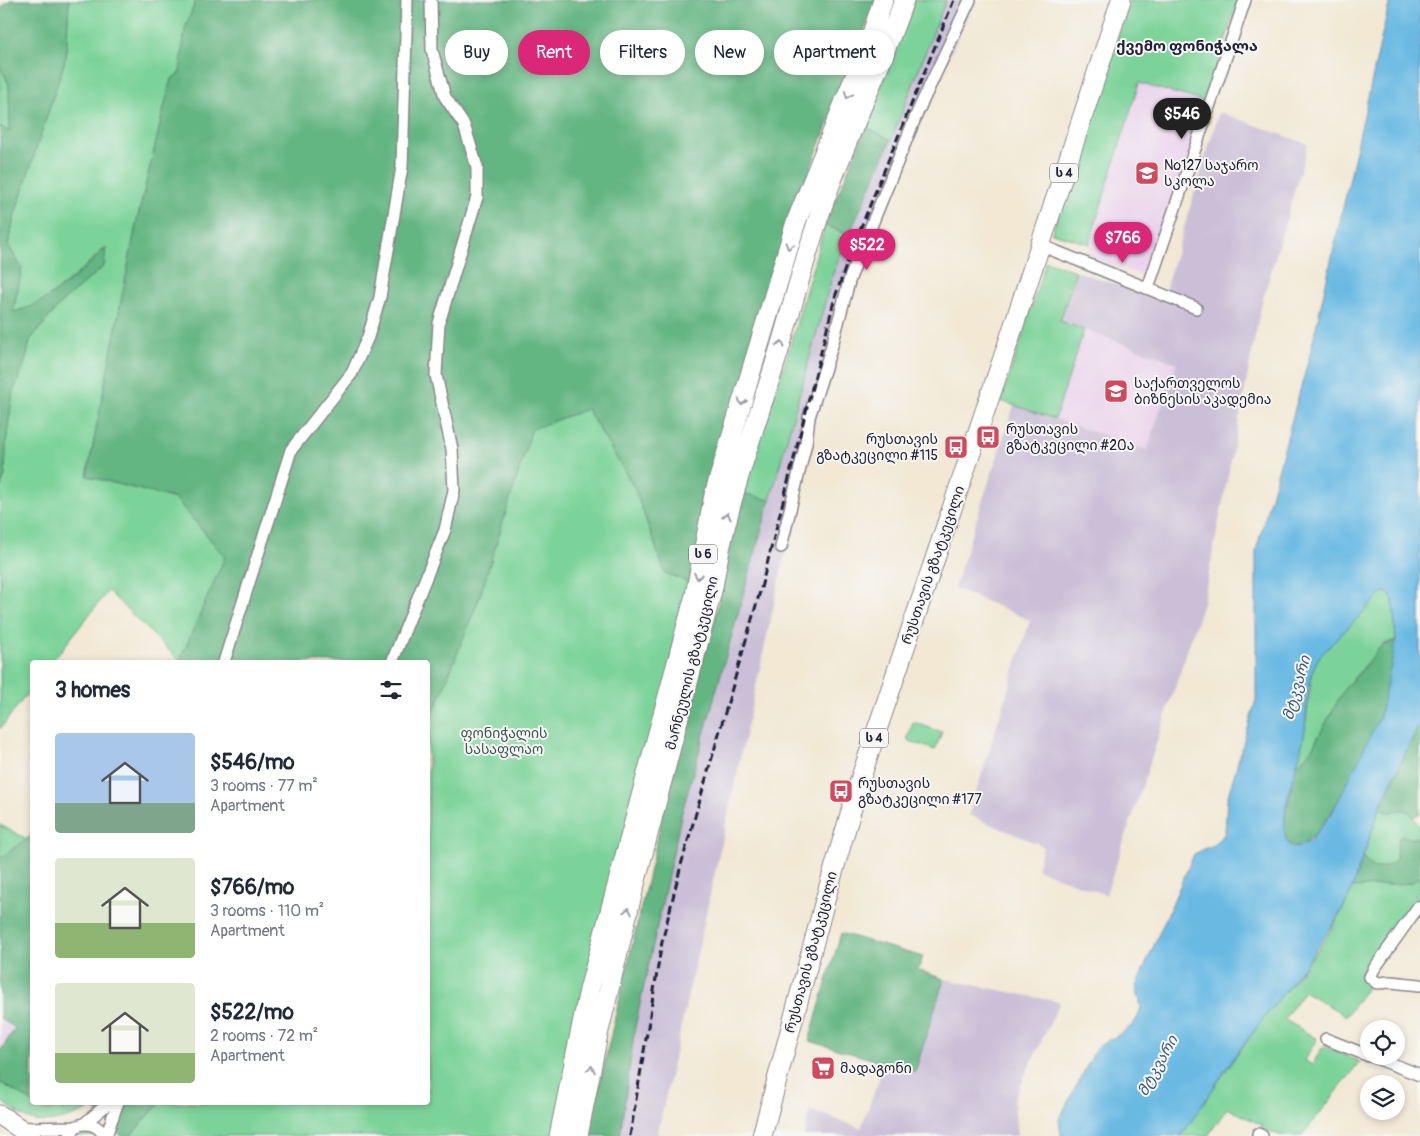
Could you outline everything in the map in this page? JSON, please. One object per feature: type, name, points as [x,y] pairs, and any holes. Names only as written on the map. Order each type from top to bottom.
[{"type":"highway","name":"მარნეულის გზატკეცილი","points":[[559,1136],[583,1013],[695,595],[716,486],[796,222],[872,34],[883,0]]},
{"type":"highway","name":"მარნეულის გზატკეცილი","points":[[578,1136],[602,1017],[630,902],[713,587],[720,543],[738,474],[772,373],[812,235],[826,194],[881,66],[904,0]]},
{"type":"highway","name":"რუსთავის გზატკეცილი","points":[[762,1136],[829,885],[861,776],[1121,0]]},
{"type":"highway","points":[[589,990],[609,993]]},
{"type":"highway","points":[[583,1013],[602,1017]]},
{"type":"highway","points":[[0,1115],[26,1132]]},
{"type":"street","points":[[225,660],[291,450],[352,373],[368,338],[380,297],[402,167],[407,0]]},
{"type":"street","points":[[393,660],[445,530],[454,490],[452,449],[436,375],[440,322],[477,197],[477,167],[464,125],[445,97],[432,50],[431,0]]},
{"type":"street","points":[[781,547],[806,442],[809,417],[831,349],[850,278],[918,111],[970,0]]},
{"type":"street","points":[[1148,288],[1245,0]]},
{"type":"street","points":[[1040,245],[1196,308]]},
{"type":"street","points":[[1419,908],[1370,977],[1377,983],[1391,982],[1420,985]]},
{"type":"street","points":[[1326,1039],[1360,1052]]},
{"type":"street","points":[[1394,1065],[1420,1075]]},
{"type":"street","points":[[76,1129],[106,1105]]},
{"type":"street","points":[[26,1132],[96,1127],[105,1136],[117,1105]]},
{"type":"shaded area","points":[[946,0],[974,0],[851,281],[811,436],[657,1136],[620,1136],[635,1027],[682,811],[833,273],[891,140]]},
{"type":"shaded area","name":"№127 საჯარო სკოლა","points":[[1139,82],[1206,102],[1149,278],[1088,256],[1089,244]]},
{"type":"shaded area","points":[[1219,112],[1308,144],[1261,306],[1203,603],[1106,895],[1037,869],[1043,846],[969,815],[1030,620],[954,588],[1014,405],[1147,450],[1176,363],[1060,321],[1076,271],[1162,300]]},
{"type":"shaded area","name":"საქართველოს ბიზნესის აკადემია","points":[[1084,330],[1176,363],[1147,450],[1055,419]]},
{"type":"shaded area","points":[[944,979],[1060,1002],[1014,1099],[1017,1136],[804,1136],[810,1110],[861,1128],[885,1062],[915,1072]]},
{"type":"shaded area","points":[[0,1018],[15,1028],[0,1051]]},
{"type":"green space","points":[[10,0],[69,0],[66,57],[15,214],[8,245],[22,268],[13,312],[39,302],[63,287],[106,248],[104,266],[60,304],[30,340],[26,359],[13,392],[6,442],[5,475],[0,489],[0,126],[10,132],[9,84],[0,66],[0,9]]},
{"type":"green space","points":[[69,0],[196,0],[185,29],[180,73],[171,79],[136,225],[87,476],[176,499],[225,557],[180,660],[108,591],[54,660],[30,660],[30,690],[0,729],[0,489],[5,475],[6,442],[13,392],[26,359],[30,340],[60,304],[104,266],[105,248],[75,276],[38,305],[13,312],[22,268],[8,245],[15,214],[66,57]]},
{"type":"green space","points":[[196,0],[876,0],[864,30],[774,30],[774,75],[847,75],[806,180],[693,584],[665,573],[635,489],[587,409],[532,429],[480,596],[430,718],[430,660],[180,660],[225,557],[176,499],[87,476],[136,225],[171,79],[180,73],[185,29]]},
{"type":"green space","points":[[914,0],[946,0],[891,140],[866,127],[886,75],[894,75],[894,53]]},
{"type":"green space","points":[[1130,0],[1238,0],[1206,102],[1139,83],[1089,244],[1052,233]]},
{"type":"green space","points":[[0,66],[9,84],[10,133],[0,126]]},
{"type":"green space","points":[[866,127],[891,140],[849,235],[825,225]]},
{"type":"green space","points":[[825,225],[849,235],[833,273],[770,500],[741,493],[787,356]]},
{"type":"green space","points":[[1046,261],[1076,271],[1060,321],[1084,330],[1055,419],[1001,401]]},
{"type":"green space","name":"ფონიჭალის სასაფლაო","points":[[587,409],[635,489],[665,573],[693,584],[553,1136],[130,1136],[158,1105],[430,1105],[430,718],[480,596],[531,429]]},
{"type":"green space","points":[[741,493],[770,500],[682,812],[635,1027],[620,1136],[587,1136],[684,725],[714,622]]},
{"type":"green space","points":[[1383,592],[1388,592],[1393,600],[1396,640],[1384,644],[1345,688],[1311,750],[1296,766],[1304,735],[1313,668],[1319,657]]},
{"type":"green space","points":[[1396,640],[1390,678],[1380,715],[1357,768],[1333,810],[1320,828],[1308,841],[1296,848],[1290,846],[1286,841],[1284,830],[1286,810],[1296,766],[1311,750],[1345,688],[1365,667],[1379,648]]},
{"type":"green space","points":[[913,722],[942,732],[935,750],[907,740]]},
{"type":"green space","points":[[1420,723],[1420,813],[1414,818],[1406,811],[1400,810],[1390,813],[1380,808]]},
{"type":"green space","points":[[1380,808],[1390,813],[1402,809],[1410,812],[1420,827],[1420,856],[1417,850],[1418,837],[1412,839],[1399,837],[1395,862],[1385,867],[1373,868],[1363,857]]},
{"type":"green space","points":[[0,825],[29,840],[0,858]]},
{"type":"green space","points":[[30,836],[30,1101],[0,1082],[0,1051],[15,1028],[0,1018],[0,858]]},
{"type":"green space","points":[[1406,836],[1412,839],[1418,837],[1420,876],[1411,883],[1352,888],[1363,857],[1373,868],[1385,867],[1395,861],[1399,837]]},
{"type":"green space","points":[[1420,876],[1420,891],[1416,894],[1420,901],[1367,981],[1369,985],[1346,1016],[1304,991],[1284,1019],[1317,1039],[1304,1060],[1312,1065],[1322,1048],[1327,1047],[1360,1062],[1302,1136],[1283,1136],[1260,1129],[1262,1125],[1227,1108],[1208,1136],[1181,1136],[1243,1046],[1325,939],[1345,906],[1352,888],[1411,883]]},
{"type":"green space","points":[[841,933],[923,957],[918,970],[944,979],[915,1072],[809,1041]]},
{"type":"green space","points":[[0,1082],[30,1101],[30,1105],[37,1105],[45,1110],[92,1108],[70,1117],[38,1122],[31,1120],[0,1100]]},
{"type":"green space","points":[[36,1105],[158,1105],[130,1136],[121,1136],[92,1108],[45,1110]]},
{"type":"green space","points":[[87,1127],[99,1136],[75,1136],[77,1132]]},
{"type":"water","name":"მტკვარი","points":[[1390,0],[1420,0],[1420,723],[1383,799],[1348,899],[1336,920],[1310,958],[1235,1056],[1181,1136],[1061,1136],[1059,1119],[1096,1049],[1127,1029],[1137,1018],[1141,1008],[1137,984],[1194,854],[1213,845],[1225,833],[1227,799],[1256,700],[1256,551],[1310,354]],"holes":[[[1383,592],[1388,592],[1393,600],[1396,640],[1380,716],[1332,813],[1310,841],[1296,848],[1290,845],[1286,839],[1285,818],[1286,807],[1304,736],[1311,676],[1319,657]]]},
{"type":"railway","points":[[630,1136],[662,942],[681,865],[761,588],[835,297],[852,249],[954,0]]},
{"type":"place","name":"№127 საჯარო სკოლა","points":[[1147,173]]},
{"type":"place","name":"საქართველოს ბიზნესის აკადემია","points":[[1116,391]]},
{"type":"place","name":"რუსთავის გზატკეცილი #20ა","points":[[988,437]]},
{"type":"place","name":"რუსთავის გზატკეცილი #115","points":[[956,447]]},
{"type":"place","name":"რუსთავის გზატკეცილი #177","points":[[841,791]]},
{"type":"place","name":"მადაგონი","points":[[823,1068]]},
{"type":"district","name":"ქვემო ფონიჭალა","points":[[1187,46]]}]
